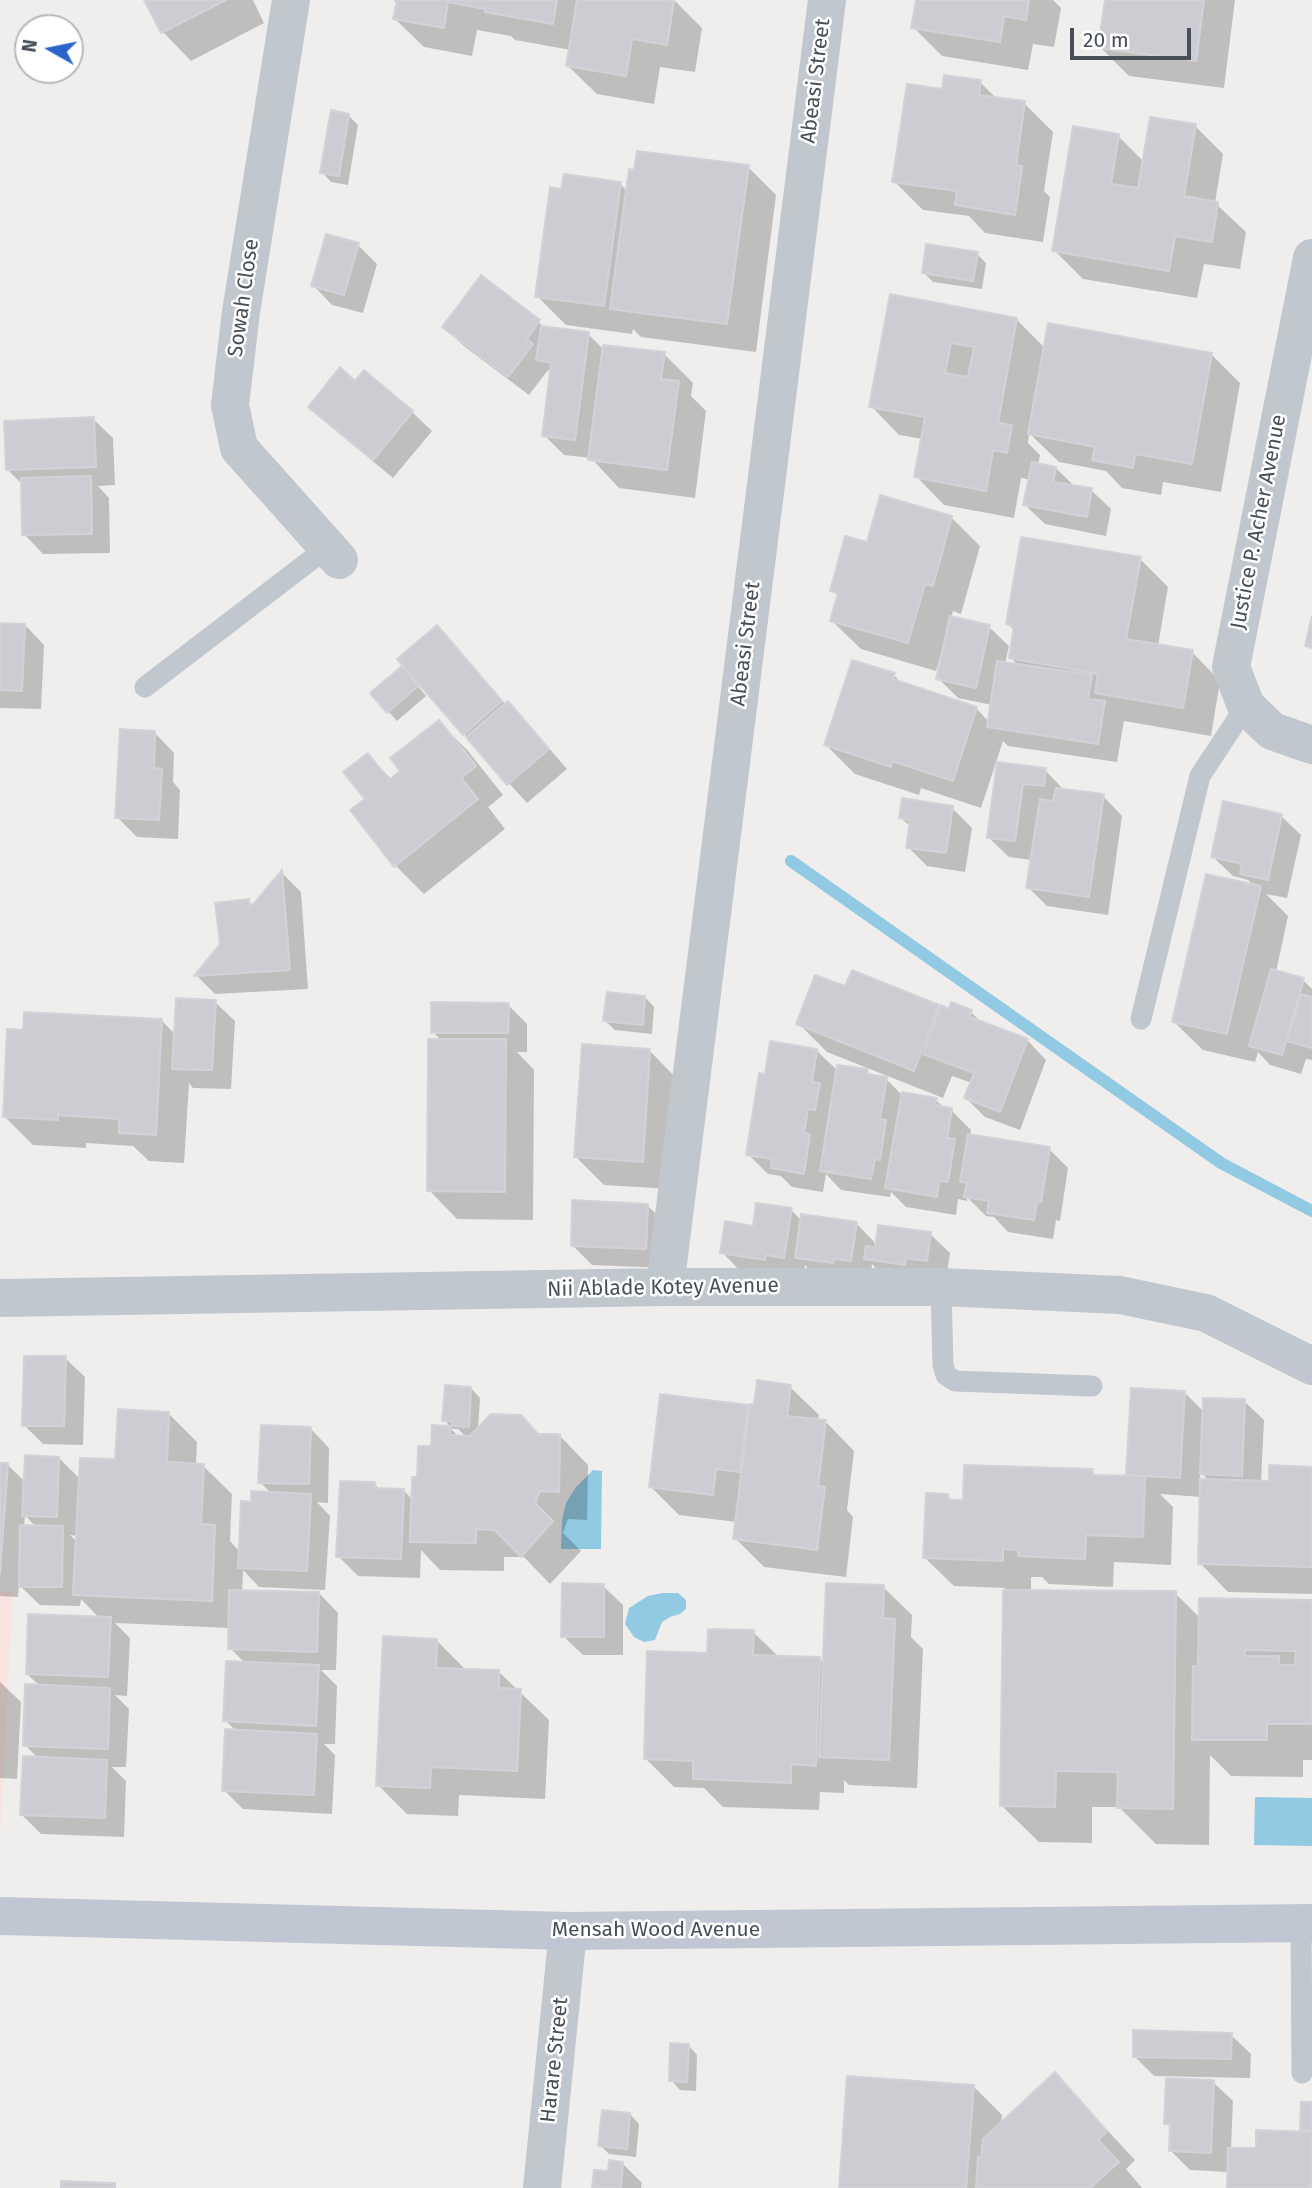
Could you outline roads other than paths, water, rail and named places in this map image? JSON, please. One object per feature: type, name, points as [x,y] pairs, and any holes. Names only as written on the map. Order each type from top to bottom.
[{"type":"street","name":"Sowah Close","points":[[290,0],[241,312],[230,405],[239,448],[334,554]]},
{"type":"street","name":"Abeasi Street","points":[[665,1287],[827,0]]},
{"type":"street","name":"Justice P. Acher Avenue","points":[[1312,258],[1308,298],[1231,667],[1246,706],[1272,731],[1312,745]]},
{"type":"street","name":"Nii Ablade Kotey Avenue","points":[[0,1298],[665,1287],[941,1287],[1120,1294],[1206,1313],[1312,1366]]},
{"type":"street","name":"Mensah Wood Avenue","points":[[0,1916],[568,1931],[1306,1923]]},
{"type":"street","name":"Harare Street","points":[[541,2188],[568,1931]]},
{"type":"lane","points":[[145,687],[334,554]]},
{"type":"lane","points":[[1141,1019],[1200,776],[1246,706]]},
{"type":"lane","points":[[941,1287],[943,1365],[946,1375],[955,1381],[1092,1386]]},
{"type":"lane","points":[[1302,2073],[1306,1923]]},
{"type":"water","points":[[593,1470],[602,1471],[601,1549],[561,1549],[562,1520],[566,1503],[576,1487]]},
{"type":"water","points":[[678,1593],[686,1600],[686,1609],[662,1622],[655,1640],[644,1642],[634,1637],[625,1624],[629,1608],[648,1596]]},
{"type":"water","points":[[1255,1797],[1312,1798],[1312,1846],[1254,1845]]},
{"type":"waterway","points":[[791,861],[1221,1163],[1312,1211]]}]
